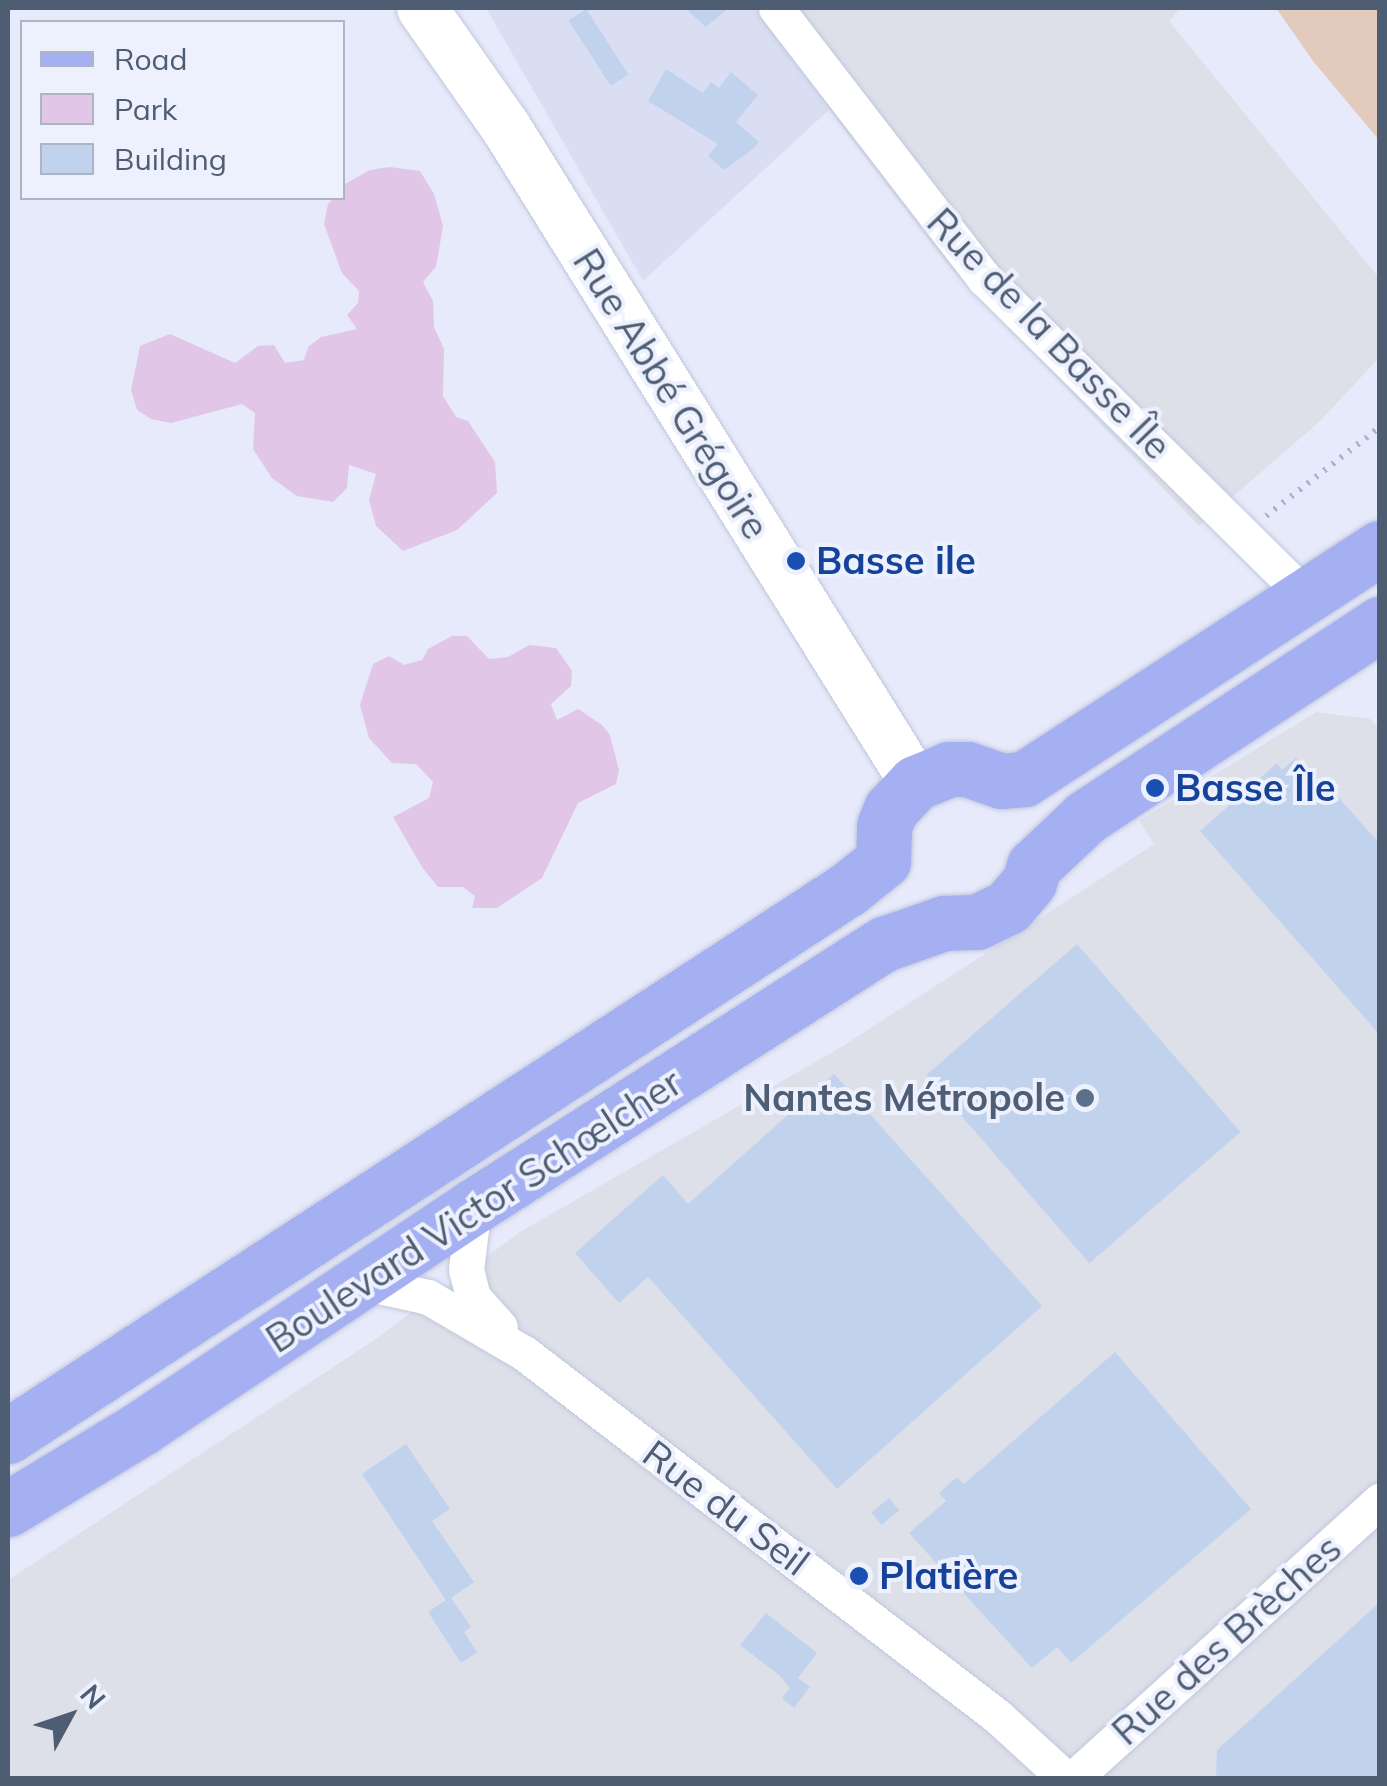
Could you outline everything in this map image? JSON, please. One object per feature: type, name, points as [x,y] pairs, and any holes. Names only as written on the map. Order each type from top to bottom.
[{"type":"main road","points":[[915,782],[949,769],[967,769],[1001,781],[1024,779],[1380,548]]},
{"type":"main road","name":"Boulevard Victor Schœlcher","points":[[8,1508],[141,1428],[474,1206],[884,944],[944,922],[961,924],[993,916],[1019,896],[1034,866],[1086,817],[1373,642]]},
{"type":"main road","name":"Boulevard Victor Schœlcher","points":[[8,1436],[848,889],[883,861],[884,826],[891,809],[915,782]]},
{"type":"street","name":"Rue Abbé Grégoire","points":[[422,8],[505,126],[915,782]]},
{"type":"street","name":"Rue de la Basse Île","points":[[776,8],[984,278],[1304,596]]},
{"type":"street","name":"Rue du Seil","points":[[474,1206],[466,1268],[473,1297],[524,1354]]},
{"type":"street","name":"Rue du Seil","points":[[360,1282],[428,1297],[524,1354],[982,1705],[1065,1778]]},
{"type":"street","name":"Rue des Brèches","points":[[1074,1778],[1380,1501]]},
{"type":"path","points":[[1272,512],[1380,427]]},
{"type":"shaded area","points":[[486,8],[759,8],[829,110],[643,281]]},
{"type":"shaded area","points":[[759,8],[1181,8],[1169,21],[1379,278],[1379,358],[1319,422],[1199,526],[947,264],[829,110]]},
{"type":"shaded area","points":[[1276,8],[1379,8],[1379,140],[1313,61]]},
{"type":"shaded area","points":[[1316,712],[1370,719],[1379,728],[1379,1778],[8,1778],[8,1580],[370,1343],[520,1232],[843,1046],[1154,844],[1139,821]]},
{"type":"green space","points":[[389,167],[420,171],[434,194],[443,226],[436,267],[423,282],[433,301],[434,327],[444,349],[443,396],[456,417],[468,421],[495,462],[497,493],[457,530],[403,551],[376,526],[369,500],[376,474],[349,465],[347,488],[333,502],[297,496],[272,478],[253,449],[255,413],[242,404],[171,423],[151,419],[137,410],[131,390],[140,346],[170,334],[235,363],[258,346],[274,345],[285,363],[304,360],[308,347],[321,337],[357,329],[347,315],[358,303],[359,291],[342,273],[324,224],[328,204],[345,200],[345,184],[370,170]]},
{"type":"green space","points":[[452,636],[467,636],[489,659],[508,657],[529,645],[556,648],[572,671],[571,686],[551,704],[557,720],[578,709],[602,725],[610,735],[619,770],[616,784],[578,803],[542,878],[497,908],[472,908],[475,896],[463,887],[438,887],[422,867],[393,817],[429,798],[433,782],[416,764],[392,763],[369,738],[360,705],[373,664],[389,656],[404,665],[422,660],[428,649]]},
{"type":"building","points":[[685,8],[729,8],[706,27]]},
{"type":"building","points":[[586,9],[628,74],[611,86],[568,20]]},
{"type":"building","points":[[666,69],[703,93],[711,82],[719,88],[731,72],[758,95],[736,122],[759,142],[724,170],[708,156],[718,144],[648,101]]},
{"type":"building","points":[[1296,758],[1318,783],[1322,779],[1380,844],[1380,1035],[1200,831],[1277,763],[1282,770]]},
{"type":"building","points":[[1077,944],[1240,1132],[1089,1263],[926,1075]]},
{"type":"building","points":[[834,1074],[1042,1306],[837,1489],[648,1277],[619,1303],[575,1253],[663,1175],[688,1204]]},
{"type":"building","points":[[1115,1352],[1251,1509],[1071,1663],[1057,1647],[1032,1668],[909,1533],[946,1501],[939,1493],[957,1477],[964,1484]]},
{"type":"building","points":[[406,1444],[450,1509],[432,1521],[474,1582],[451,1598],[471,1627],[464,1632],[477,1652],[461,1663],[428,1612],[446,1600],[362,1474]]},
{"type":"building","points":[[889,1498],[899,1510],[882,1525],[871,1513]]},
{"type":"building","points":[[1380,1602],[1380,1778],[1216,1778],[1217,1750]]},
{"type":"building","points":[[766,1613],[817,1653],[798,1678],[810,1687],[794,1708],[782,1698],[790,1688],[779,1675],[740,1645]]},
{"type":"place","name":"Basse ile","points":[[796,561]]},
{"type":"place","name":"Basse Île","points":[[1155,788]]},
{"type":"place","name":"Nantes Métropole","points":[[1085,1098]]},
{"type":"place","name":"Platière","points":[[859,1576]]}]
